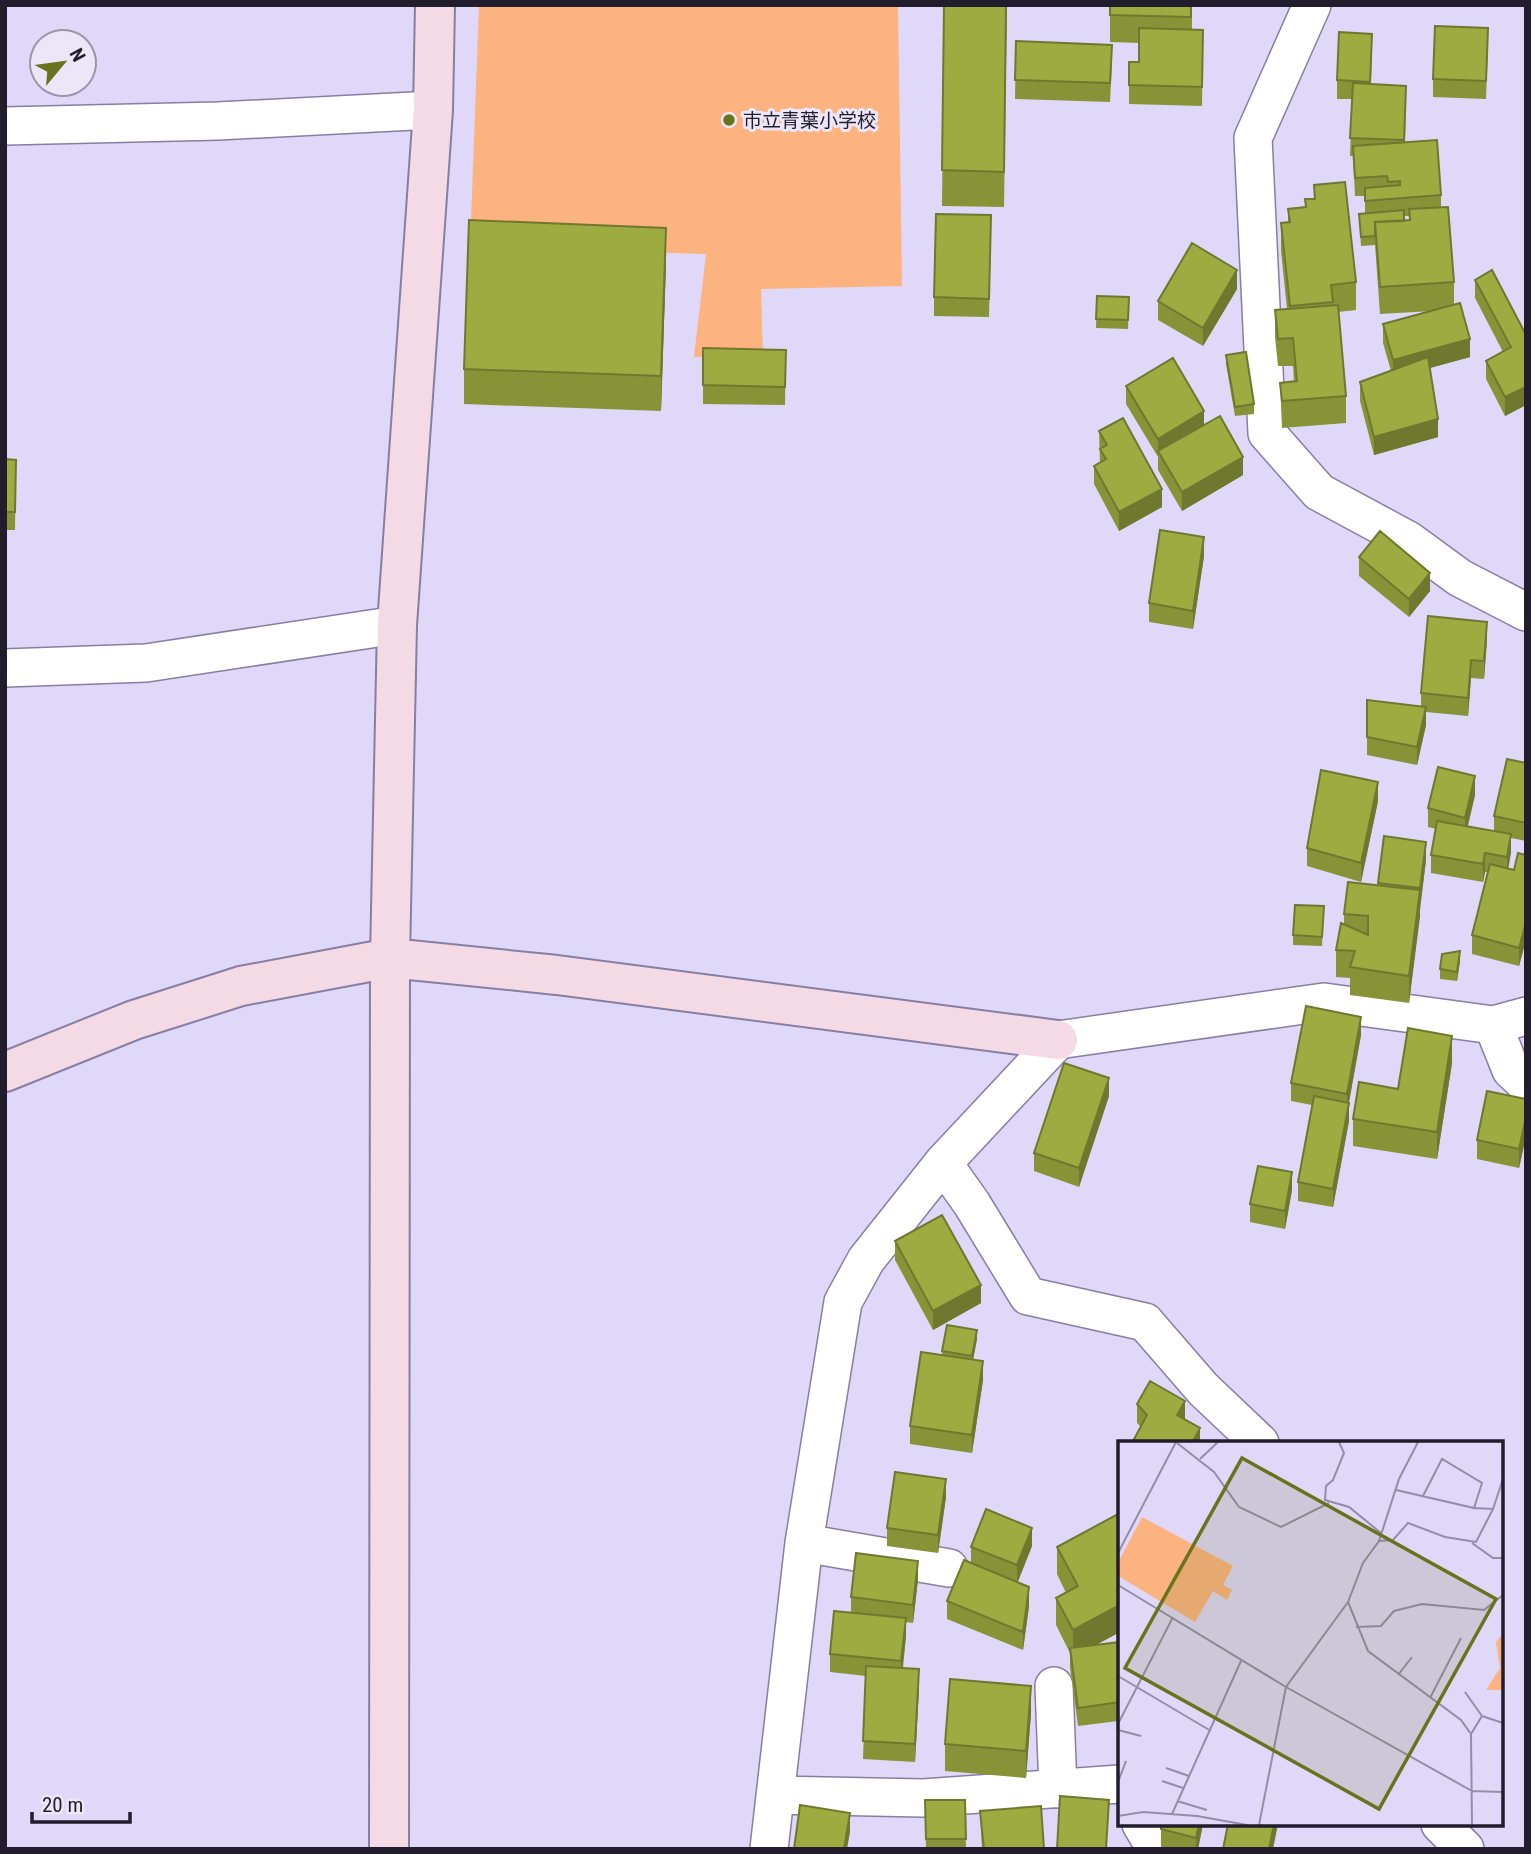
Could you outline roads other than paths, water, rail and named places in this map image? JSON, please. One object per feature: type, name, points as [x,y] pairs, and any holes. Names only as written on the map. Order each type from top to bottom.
[{"type":"street","points":[[389,1849],[390,958],[397,625],[433,110],[435,5]]},
{"type":"street","points":[[1312,5],[1253,138],[1267,433],[1319,492],[1408,540],[1460,578],[1526,611]]},
{"type":"street","points":[[5,126],[218,121],[433,110]]},
{"type":"street","points":[[5,668],[146,663],[397,625]]},
{"type":"street","points":[[5,1072],[134,1020],[241,985],[390,958],[557,975],[1058,1040],[1324,1002],[1509,1020],[1511,1070],[1526,1084]]},
{"type":"street","points":[[769,1849],[804,1544],[843,1302],[866,1260],[943,1163],[1058,1040]]},
{"type":"street","points":[[943,1163],[972,1204],[1028,1296],[1145,1322],[1203,1389],[1258,1441]]},
{"type":"street","points":[[804,1544],[949,1568]]},
{"type":"street","points":[[1054,1686],[1058,1789]]},
{"type":"street","points":[[775,1795],[923,1798],[1118,1786]]},
{"type":"street","points":[[1142,1826],[1156,1849]]},
{"type":"street","points":[[1442,1826],[1465,1849]]},
{"type":"place","name":"市立青葉小学校","points":[[729,120]]}]
